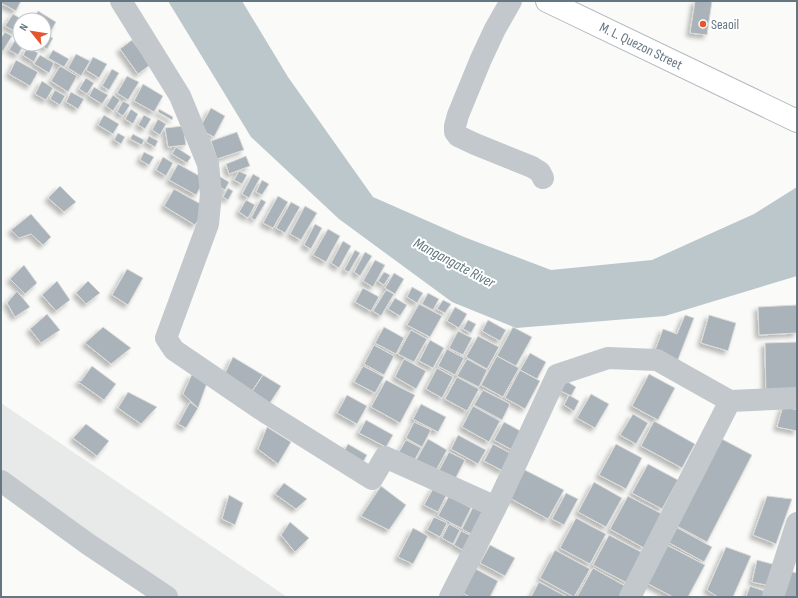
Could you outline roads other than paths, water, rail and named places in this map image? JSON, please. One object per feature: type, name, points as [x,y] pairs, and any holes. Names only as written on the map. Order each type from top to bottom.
[{"type":"main road","name":"M. L. Quezon Street","points":[[548,1],[797,121]]},
{"type":"street","points":[[121,1],[180,96],[208,164],[211,194],[208,224],[166,338],[174,350],[266,412],[372,479],[385,457],[496,507]]},
{"type":"street","points":[[511,1],[495,29],[481,59],[458,115],[455,132],[458,136],[475,144],[532,167],[540,172],[542,178]]},
{"type":"street","points":[[450,597],[496,507],[557,375],[608,358],[657,360],[730,401],[797,398]]},
{"type":"street","points":[[630,597],[730,401]]},
{"type":"street","points":[[1,481],[88,544],[167,597]]},
{"type":"street","points":[[773,597],[797,523]]},
{"type":"water","name":"Mangangate River","points":[[168,1],[242,1],[288,77],[373,197],[464,237],[551,270],[652,260],[754,214],[797,187],[797,276],[665,316],[516,328],[452,302],[339,219],[251,137]]},
{"type":"place","name":"Seaoil","points":[[703,24]]}]
